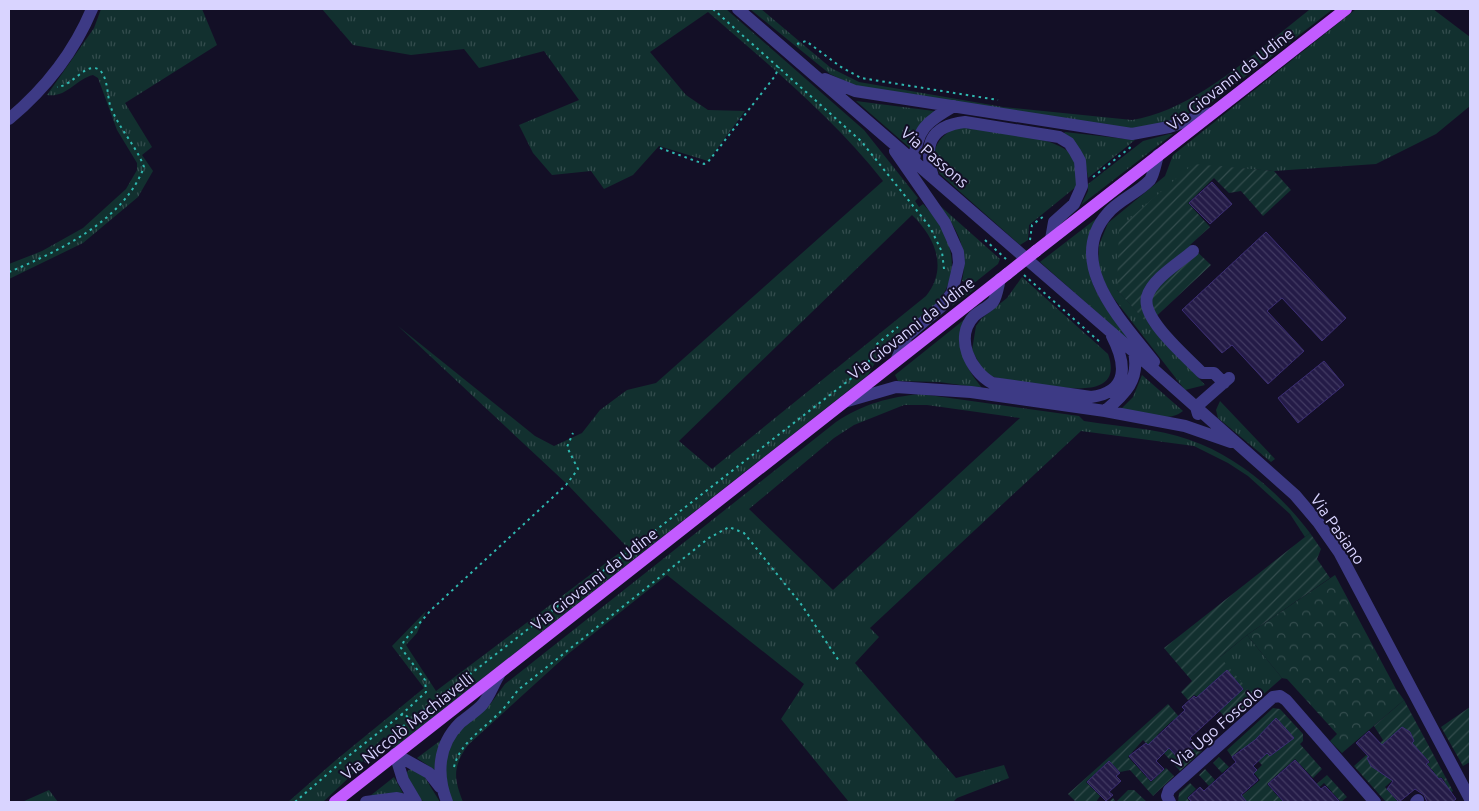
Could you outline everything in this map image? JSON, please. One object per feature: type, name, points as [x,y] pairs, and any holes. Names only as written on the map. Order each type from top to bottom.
[{"type":"main road","name":"Via Giovanni da Udine","points":[[499,675],[1009,271],[1346,9]]},
{"type":"main road","name":"Via Niccolò Machiavelli","points":[[334,802],[499,675]]},
{"type":"street","points":[[9,119],[55,74],[79,38],[92,9]]},
{"type":"street","name":"Via Passons","points":[[738,9],[1110,331]]},
{"type":"street","points":[[817,76],[855,91],[1132,134],[1169,127],[1214,112]]},
{"type":"street","points":[[914,161],[920,133],[933,118],[954,106]]},
{"type":"street","points":[[933,177],[927,160],[928,147],[939,130],[950,124],[965,122],[1058,137],[1069,143],[1075,152],[1083,180],[1074,204],[1054,222],[1051,240]]},
{"type":"street","points":[[882,132],[944,223],[958,252],[959,263],[952,293],[942,306],[907,336],[896,361]]},
{"type":"street","points":[[1158,155],[1150,180],[1108,212],[1098,227],[1092,257],[1101,288],[1170,384]]},
{"type":"street","points":[[1185,426],[1198,420],[1196,407],[1226,380],[1214,373],[1202,373],[1156,324],[1147,307],[1147,298],[1154,286],[1193,251]]},
{"type":"street","points":[[1009,271],[994,301],[973,317],[967,328],[965,339],[971,363],[984,378],[992,383],[1091,397],[1104,394],[1119,381],[1123,363],[1110,331]]},
{"type":"street","name":"Via Pasiano","points":[[1110,331],[1295,495],[1318,522],[1339,552],[1470,799]]},
{"type":"street","points":[[1105,411],[1119,399],[1133,382],[1136,364],[1134,352]]},
{"type":"street","points":[[844,402],[896,387],[971,392],[1105,411],[1185,426],[1240,446]]},
{"type":"street","points":[[440,787],[441,753],[448,738],[462,722],[482,705],[499,675]]},
{"type":"street","name":"Via Ugo Foscolo","points":[[1170,802],[1167,796],[1169,790],[1273,697],[1280,696],[1286,700],[1375,802]]},
{"type":"street","points":[[395,754],[429,773],[440,787],[446,802]]},
{"type":"street","points":[[395,754],[402,780],[415,802]]},
{"type":"street","points":[[366,802],[397,798],[415,802]]},
{"type":"path","points":[[713,9],[862,140],[914,206],[938,241],[942,252],[944,275]]},
{"type":"path","points":[[788,51],[800,42],[806,41],[840,67],[861,78],[1004,101]]},
{"type":"path","points":[[660,148],[704,164],[708,162],[775,76],[779,66]]},
{"type":"path","points":[[9,272],[67,246],[94,228],[131,190],[144,167],[116,118],[104,76],[99,70],[94,68],[85,70],[74,80],[59,88],[45,84]]},
{"type":"path","points":[[1197,104],[1225,87]]},
{"type":"path","points":[[1089,180],[1133,146]]},
{"type":"path","points":[[980,236],[1009,271],[1108,348]]},
{"type":"path","points":[[362,766],[384,741],[410,720],[853,377],[867,365],[877,344],[900,326]]},
{"type":"path","points":[[295,802],[346,758],[401,715],[426,692],[425,680],[401,648],[404,642],[431,610],[566,485],[578,469],[567,447],[573,434]]},
{"type":"path","points":[[453,769],[456,757],[468,741],[498,715],[518,690],[701,544],[720,530],[729,527],[737,528],[744,533],[801,604],[839,661]]},
{"type":"path","points":[[401,715],[405,714],[410,720]]},
{"type":"green space","points":[[101,9],[202,9],[217,45],[125,103],[152,147],[142,155],[153,171],[138,197],[83,243],[9,279],[9,264],[42,251],[83,228],[126,189],[137,170],[137,163],[117,130],[98,78],[93,75],[87,77],[60,94],[47,95],[94,28]]},
{"type":"green space","points":[[322,9],[726,9],[864,130],[918,198],[915,201],[919,207],[923,204],[942,230],[951,258],[951,272],[948,285],[940,299],[929,312],[888,344],[881,352],[868,375],[394,748],[384,737],[370,751],[356,771],[323,802],[288,802],[424,688],[392,646],[426,611],[417,633],[406,645],[436,691],[627,547],[568,485],[398,326],[535,436],[554,446],[582,433],[600,410],[627,390],[656,383],[883,181],[822,113],[708,12],[650,52],[686,95],[708,110],[745,111],[708,161],[659,146],[633,175],[604,189],[591,171],[552,175],[533,153],[519,125],[579,100],[544,51],[479,68],[464,49],[411,55],[353,45]],"holes":[[[912,215],[933,244],[938,265],[933,286],[926,296],[712,469],[679,441]]]},
{"type":"green space","points":[[750,9],[761,9],[831,68],[859,82],[1003,107],[1132,120],[1156,114],[1180,104],[1203,91],[1248,59],[1308,9],[1333,9],[1212,102],[1172,121],[1133,129],[857,87],[830,74]]},
{"type":"green space","points":[[1356,9],[1433,9],[1470,37],[1470,106],[1436,134],[1376,164],[1274,171],[1193,165],[1117,290],[1205,385],[1185,390],[1112,296],[1098,270],[1099,245],[1108,223],[1165,176],[1173,155]]},
{"type":"green space","points":[[856,101],[934,111],[910,148]]},
{"type":"green space","points":[[955,128],[1023,136],[1053,143],[1065,149],[1072,156],[1076,167],[1077,186],[1029,225],[1028,240],[1020,245],[940,174],[936,167],[934,154],[938,142]]},
{"type":"green space","points":[[1065,132],[1135,140],[1088,178],[1083,159],[1077,149],[1063,134]]},
{"type":"green space","points":[[1173,134],[1081,205],[1088,191],[1088,184],[1143,141]]},
{"type":"green space","points":[[1193,164],[1274,171],[1291,190],[1263,216],[1241,191],[1229,193],[1214,178],[1188,203],[1210,227],[1190,245],[1211,265],[1148,324],[1117,290],[1119,228]]},
{"type":"green space","points":[[937,203],[1000,259],[998,264],[973,284],[962,281],[964,258],[960,239]]},
{"type":"green space","points":[[1097,218],[1088,257],[1094,287],[1111,315],[1135,346],[1040,262]]},
{"type":"green space","points":[[1022,277],[1108,354],[1111,368],[1108,378],[1101,384],[1091,388],[1066,388],[1014,381],[985,374],[972,350],[976,326],[982,318],[1007,298]]},
{"type":"green space","points":[[961,286],[975,289],[952,306]]},
{"type":"green space","points":[[965,319],[961,340],[963,356],[970,371],[982,388],[939,382],[898,381],[895,375]]},
{"type":"green space","points":[[1142,375],[1183,411],[1177,415],[1161,417],[1121,409],[1133,397]]},
{"type":"green space","points":[[921,394],[1079,416],[1084,421],[1151,430],[1190,440],[1224,456],[1257,478],[1286,504],[1310,533],[1305,537],[1290,514],[1248,476],[1228,463],[1194,446],[1081,431],[870,628],[879,637],[855,663],[956,778],[1004,765],[1009,778],[957,798],[953,802],[849,802],[781,719],[804,684],[667,575],[568,654],[468,745],[459,760],[456,773],[456,780],[463,802],[451,802],[446,790],[444,758],[458,732],[491,703],[505,684],[836,422],[866,406],[887,399]],"holes":[[[904,405],[927,405],[1020,418],[833,590],[749,509],[834,438],[854,425]]]},
{"type":"green space","points":[[1220,401],[1275,459],[1271,462],[1218,418],[1216,410]]},
{"type":"green space","points":[[1310,533],[1321,549],[1317,559],[1330,578],[1247,635],[1220,657],[1257,700],[1231,724],[1216,707],[1194,695],[1188,700],[1181,692],[1192,681],[1164,648]]},
{"type":"green space","points":[[1335,575],[1396,689],[1404,700],[1342,753],[1330,741],[1337,734],[1287,679],[1282,678],[1247,635]]},
{"type":"green space","points":[[1247,635],[1282,678],[1257,700],[1219,658]]},
{"type":"green space","points":[[1404,700],[1453,791],[1449,794],[1442,785],[1445,781],[1441,777],[1427,791],[1421,784],[1434,772],[1427,764],[1430,762],[1422,754],[1385,787],[1398,802],[1386,802],[1354,766],[1383,740],[1374,726]]},
{"type":"green space","points":[[1168,704],[1187,726],[1183,730],[1173,720],[1157,735],[1181,762],[1197,746],[1202,751],[1180,771],[1161,750],[1155,752],[1143,740],[1128,757],[1151,782],[1166,768],[1174,776],[1153,796],[1130,770],[1120,772],[1109,761],[1086,782],[1100,796],[1096,802],[1076,802],[1068,794]]},
{"type":"green space","points":[[1470,707],[1470,762],[1463,766],[1441,727]]},
{"type":"green space","points":[[1273,708],[1280,709],[1303,734],[1303,741],[1300,744],[1322,769],[1313,778],[1295,759],[1267,784],[1283,802],[1235,802],[1260,780],[1254,773],[1262,765],[1246,748],[1242,751],[1240,749],[1232,757],[1227,750]]},
{"type":"green space","points":[[441,740],[443,742],[436,771],[417,758]]},
{"type":"green space","points":[[1219,757],[1229,767],[1222,773],[1213,763]]},
{"type":"green space","points":[[411,768],[424,776],[440,802],[424,802],[415,794],[406,773]]},
{"type":"green space","points":[[1205,769],[1215,780],[1209,786],[1199,775]]},
{"type":"green space","points":[[1327,775],[1347,797],[1341,802],[1324,783],[1303,802],[1296,802]]},
{"type":"green space","points":[[394,777],[405,797],[370,796]]},
{"type":"green space","points":[[1190,783],[1196,789],[1187,798],[1190,802],[1178,802],[1179,793]]},
{"type":"green space","points":[[49,790],[58,802],[22,802]]},
{"type":"green space","points":[[1128,790],[1134,790],[1147,802],[1116,802]]},
{"type":"building","points":[[1212,182],[1232,204],[1210,224],[1189,203]]},
{"type":"building","points":[[1266,232],[1346,318],[1322,341],[1282,298],[1267,311],[1304,351],[1268,384],[1232,345],[1222,353],[1182,310]]},
{"type":"building","points":[[1324,361],[1344,385],[1298,423],[1278,398]]},
{"type":"building","points":[[1227,670],[1243,689],[1190,738],[1197,745],[1180,760],[1169,748],[1156,761],[1164,769],[1151,781],[1129,756],[1146,743],[1148,745],[1185,710],[1182,707],[1194,696],[1196,698]]},
{"type":"building","points":[[1276,718],[1294,738],[1270,756],[1267,753],[1253,766],[1257,770],[1253,774],[1258,780],[1241,795],[1247,802],[1192,802],[1188,798],[1200,787],[1204,791],[1236,762],[1232,757],[1255,740]]},
{"type":"building","points":[[1402,727],[1410,732],[1414,741],[1412,743],[1429,762],[1426,764],[1439,779],[1441,778],[1456,799],[1452,802],[1427,802],[1424,795],[1415,789],[1399,802],[1387,789],[1393,781],[1371,766],[1367,758],[1369,757],[1356,743],[1369,731],[1382,745]]},
{"type":"building","points":[[1295,760],[1321,789],[1325,786],[1340,802],[1284,802],[1268,784]]},
{"type":"building","points":[[1109,761],[1120,773],[1116,776],[1121,781],[1109,792],[1113,795],[1106,801],[1087,782]]}]
